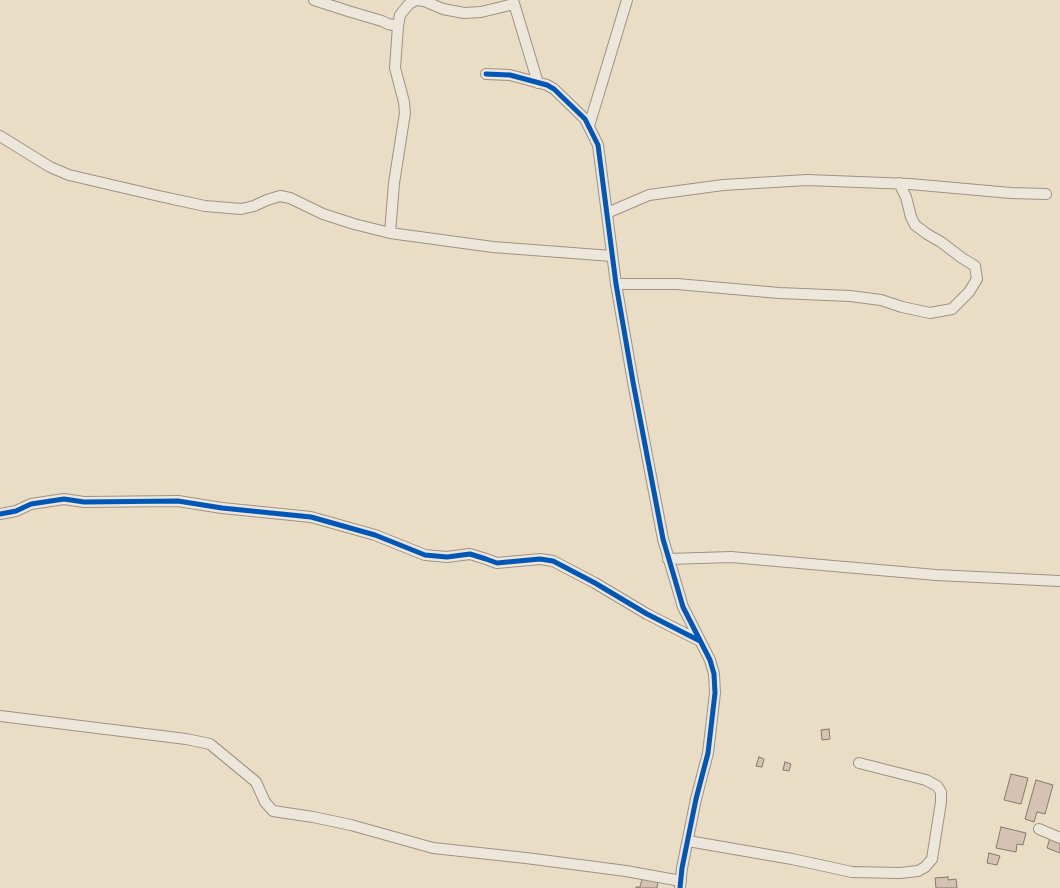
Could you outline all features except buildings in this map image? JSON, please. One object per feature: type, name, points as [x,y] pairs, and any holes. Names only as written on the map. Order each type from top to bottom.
[{"type":"street","points":[[314,0],[398,26]]},
{"type":"street","points":[[390,233],[394,183],[405,114],[404,102],[395,68],[398,26],[400,15],[409,4],[416,0],[424,1],[443,9],[464,12],[481,12],[513,2],[538,83]]},
{"type":"street","points":[[589,126],[627,0]]},
{"type":"street","points":[[0,716],[186,738],[210,744],[256,782],[265,802],[273,811],[351,825],[433,848],[603,868],[680,885],[696,799],[708,753],[715,693],[714,674],[710,660],[682,606],[663,539],[647,460],[616,284],[598,145],[585,118],[554,89],[547,85],[510,75],[486,74]]},
{"type":"street","points":[[0,136],[50,167],[69,175],[205,206],[241,209],[254,206],[280,196],[290,198],[324,214],[354,224],[390,233],[493,247],[612,256]]},
{"type":"street","points":[[607,213],[649,195],[723,185],[807,180],[899,183],[1011,193],[1046,194]]},
{"type":"street","points":[[616,284],[677,284],[779,293],[850,296],[881,300],[902,307],[930,312],[952,308],[969,292],[978,279],[975,266],[927,234],[915,224],[911,217],[906,197],[899,183]]},
{"type":"street","points":[[0,514],[16,511],[31,504],[64,498],[84,502],[178,500],[222,508],[311,517],[375,535],[425,555],[447,557],[470,554],[497,563],[540,559],[553,561],[595,583],[647,614],[700,641]]},
{"type":"street","points":[[668,559],[732,557],[936,575],[1060,581]]},
{"type":"street","points":[[688,841],[792,859],[852,872],[900,873],[918,871],[925,867],[932,859],[942,802],[941,792],[937,786],[926,780],[859,763]]},
{"type":"street","points":[[1040,829],[1060,838]]},
{"type":"cycle path","points":[[486,74],[510,75],[547,85],[554,89],[585,119],[598,145],[616,284],[663,539],[683,607],[710,660],[714,674],[715,693],[708,753],[696,799],[682,868],[680,888]]},
{"type":"cycle path","points":[[0,514],[16,511],[31,504],[64,499],[84,502],[178,501],[222,508],[311,517],[375,535],[425,555],[447,557],[470,554],[497,563],[540,559],[553,561],[595,583],[647,614],[700,641]]}]
